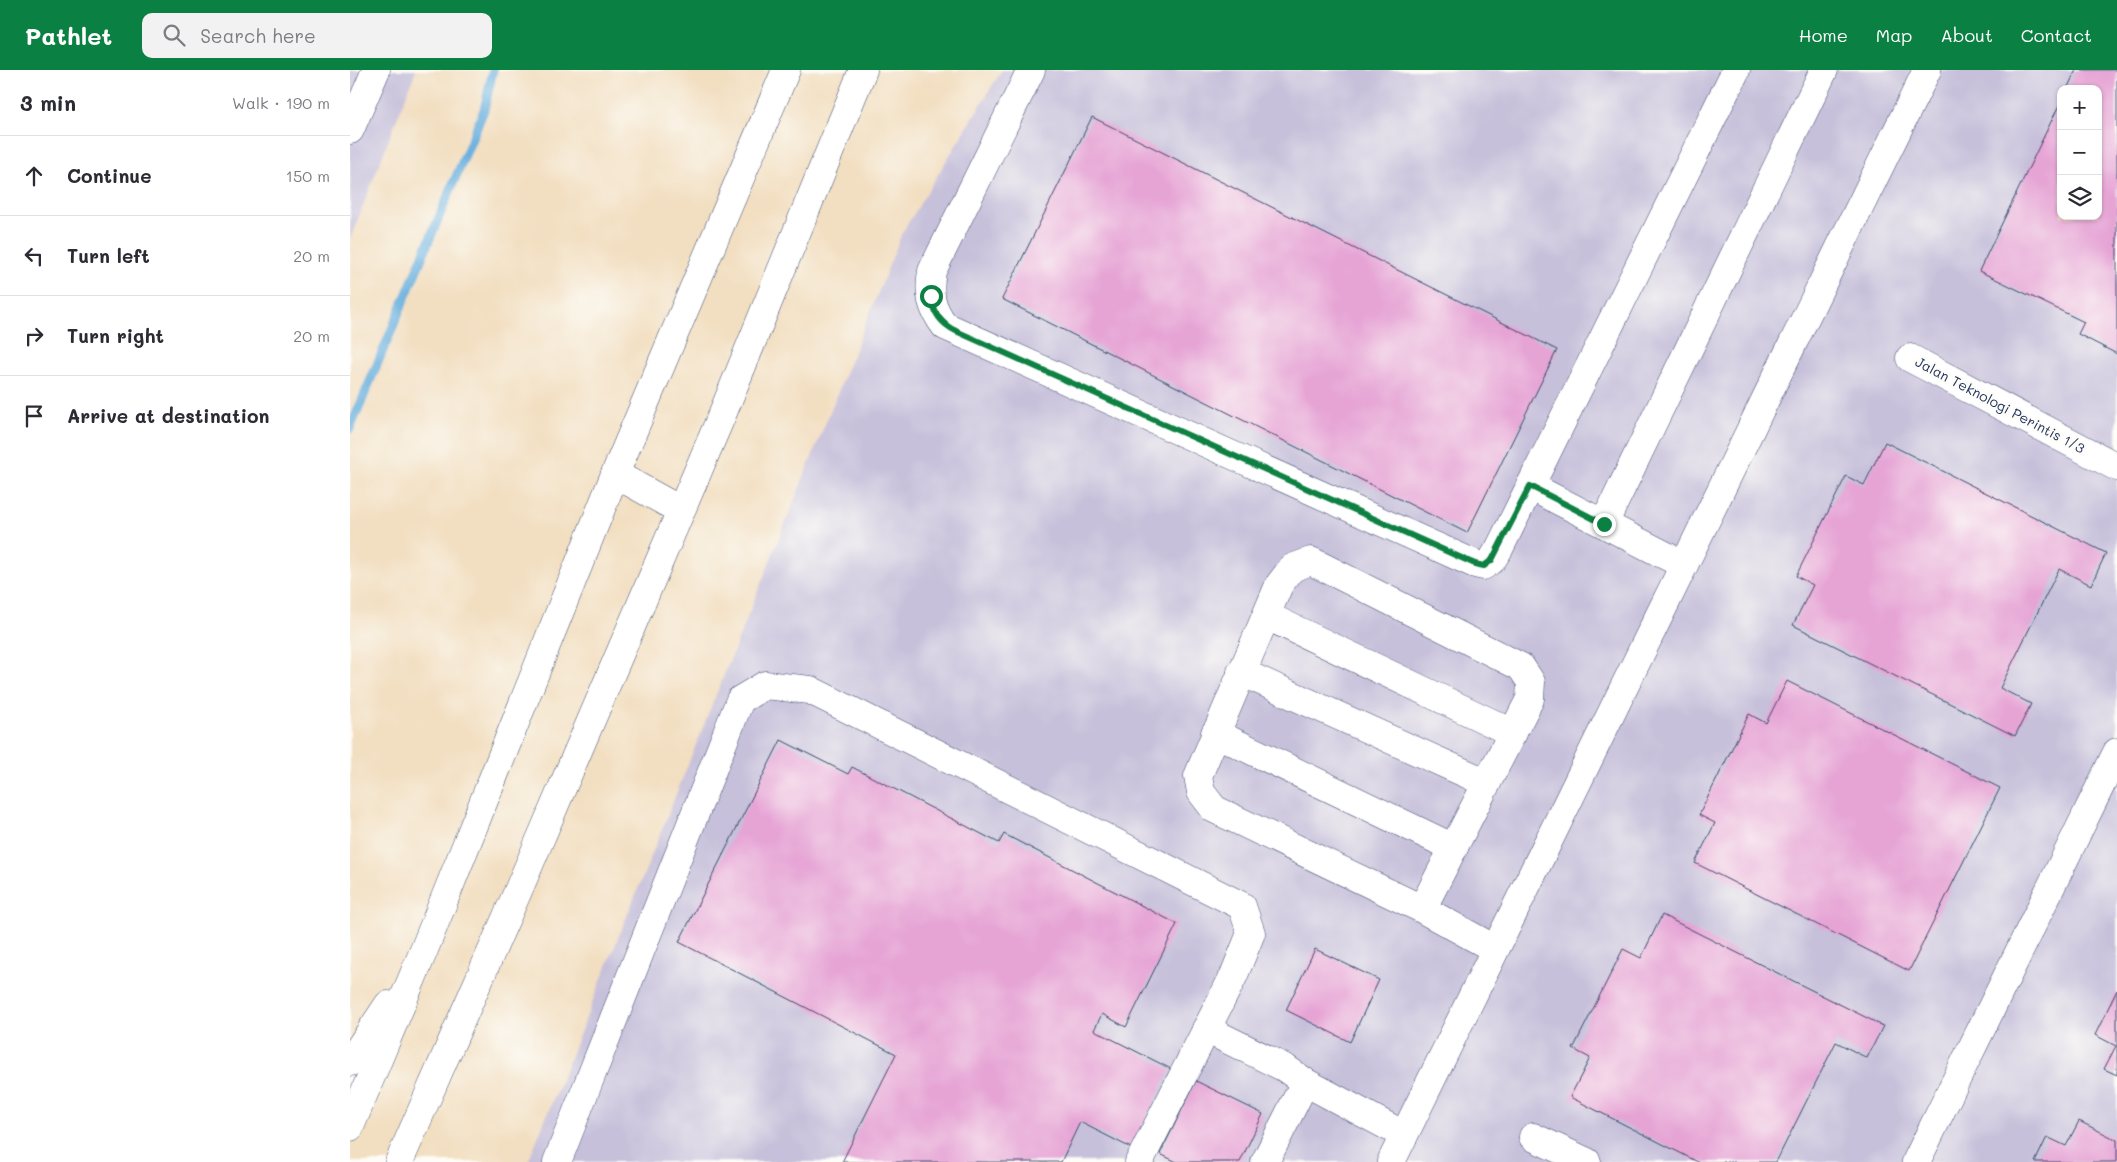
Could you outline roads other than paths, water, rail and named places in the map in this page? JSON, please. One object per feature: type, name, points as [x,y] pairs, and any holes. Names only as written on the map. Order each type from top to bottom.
[{"type":"main road","points":[[350,130],[376,70]]},
{"type":"main road","points":[[350,1127],[424,950],[615,474],[786,70]]},
{"type":"main road","points":[[399,1162],[518,891],[722,415],[863,70]]},
{"type":"main road","points":[[1031,70],[932,271],[930,285],[932,305],[945,326],[1475,564],[1484,566],[1492,560],[1530,486],[1736,70]]},
{"type":"main road","points":[[1604,524],[1824,70]]},
{"type":"main road","points":[[1390,1162],[1927,70]]},
{"type":"main road","name":"Jalan Teknologi Perintis 1/3","points":[[1910,358],[2117,467]]},
{"type":"main road","points":[[615,474],[680,510]]},
{"type":"main road","points":[[1530,486],[1684,565]]},
{"type":"main road","points":[[1422,909],[1530,699],[1531,682],[1522,668],[1311,561],[1292,568],[1283,579],[1214,734],[1198,776],[1202,792],[1214,809],[1422,909],[1495,949]]},
{"type":"main road","points":[[1267,616],[1513,732]]},
{"type":"main road","points":[[1241,672],[1487,783]]},
{"type":"main road","points":[[557,1162],[740,700],[765,685],[810,690],[1242,906],[1251,933],[1234,975],[1139,1162]]},
{"type":"main road","points":[[1214,734],[1454,848]]},
{"type":"main road","points":[[1916,1162],[2117,752]]},
{"type":"main road","points":[[350,1062],[424,950]]},
{"type":"main road","points":[[1206,1029],[1285,1068],[1305,1082],[1404,1135]]},
{"type":"main road","points":[[1265,1162],[1305,1082]]},
{"type":"main road","points":[[403,1162],[412,1131]]},
{"type":"main road","points":[[1533,1138],[1587,1162]]},
{"type":"waterway","points":[[350,429],[484,110],[493,70]]}]
